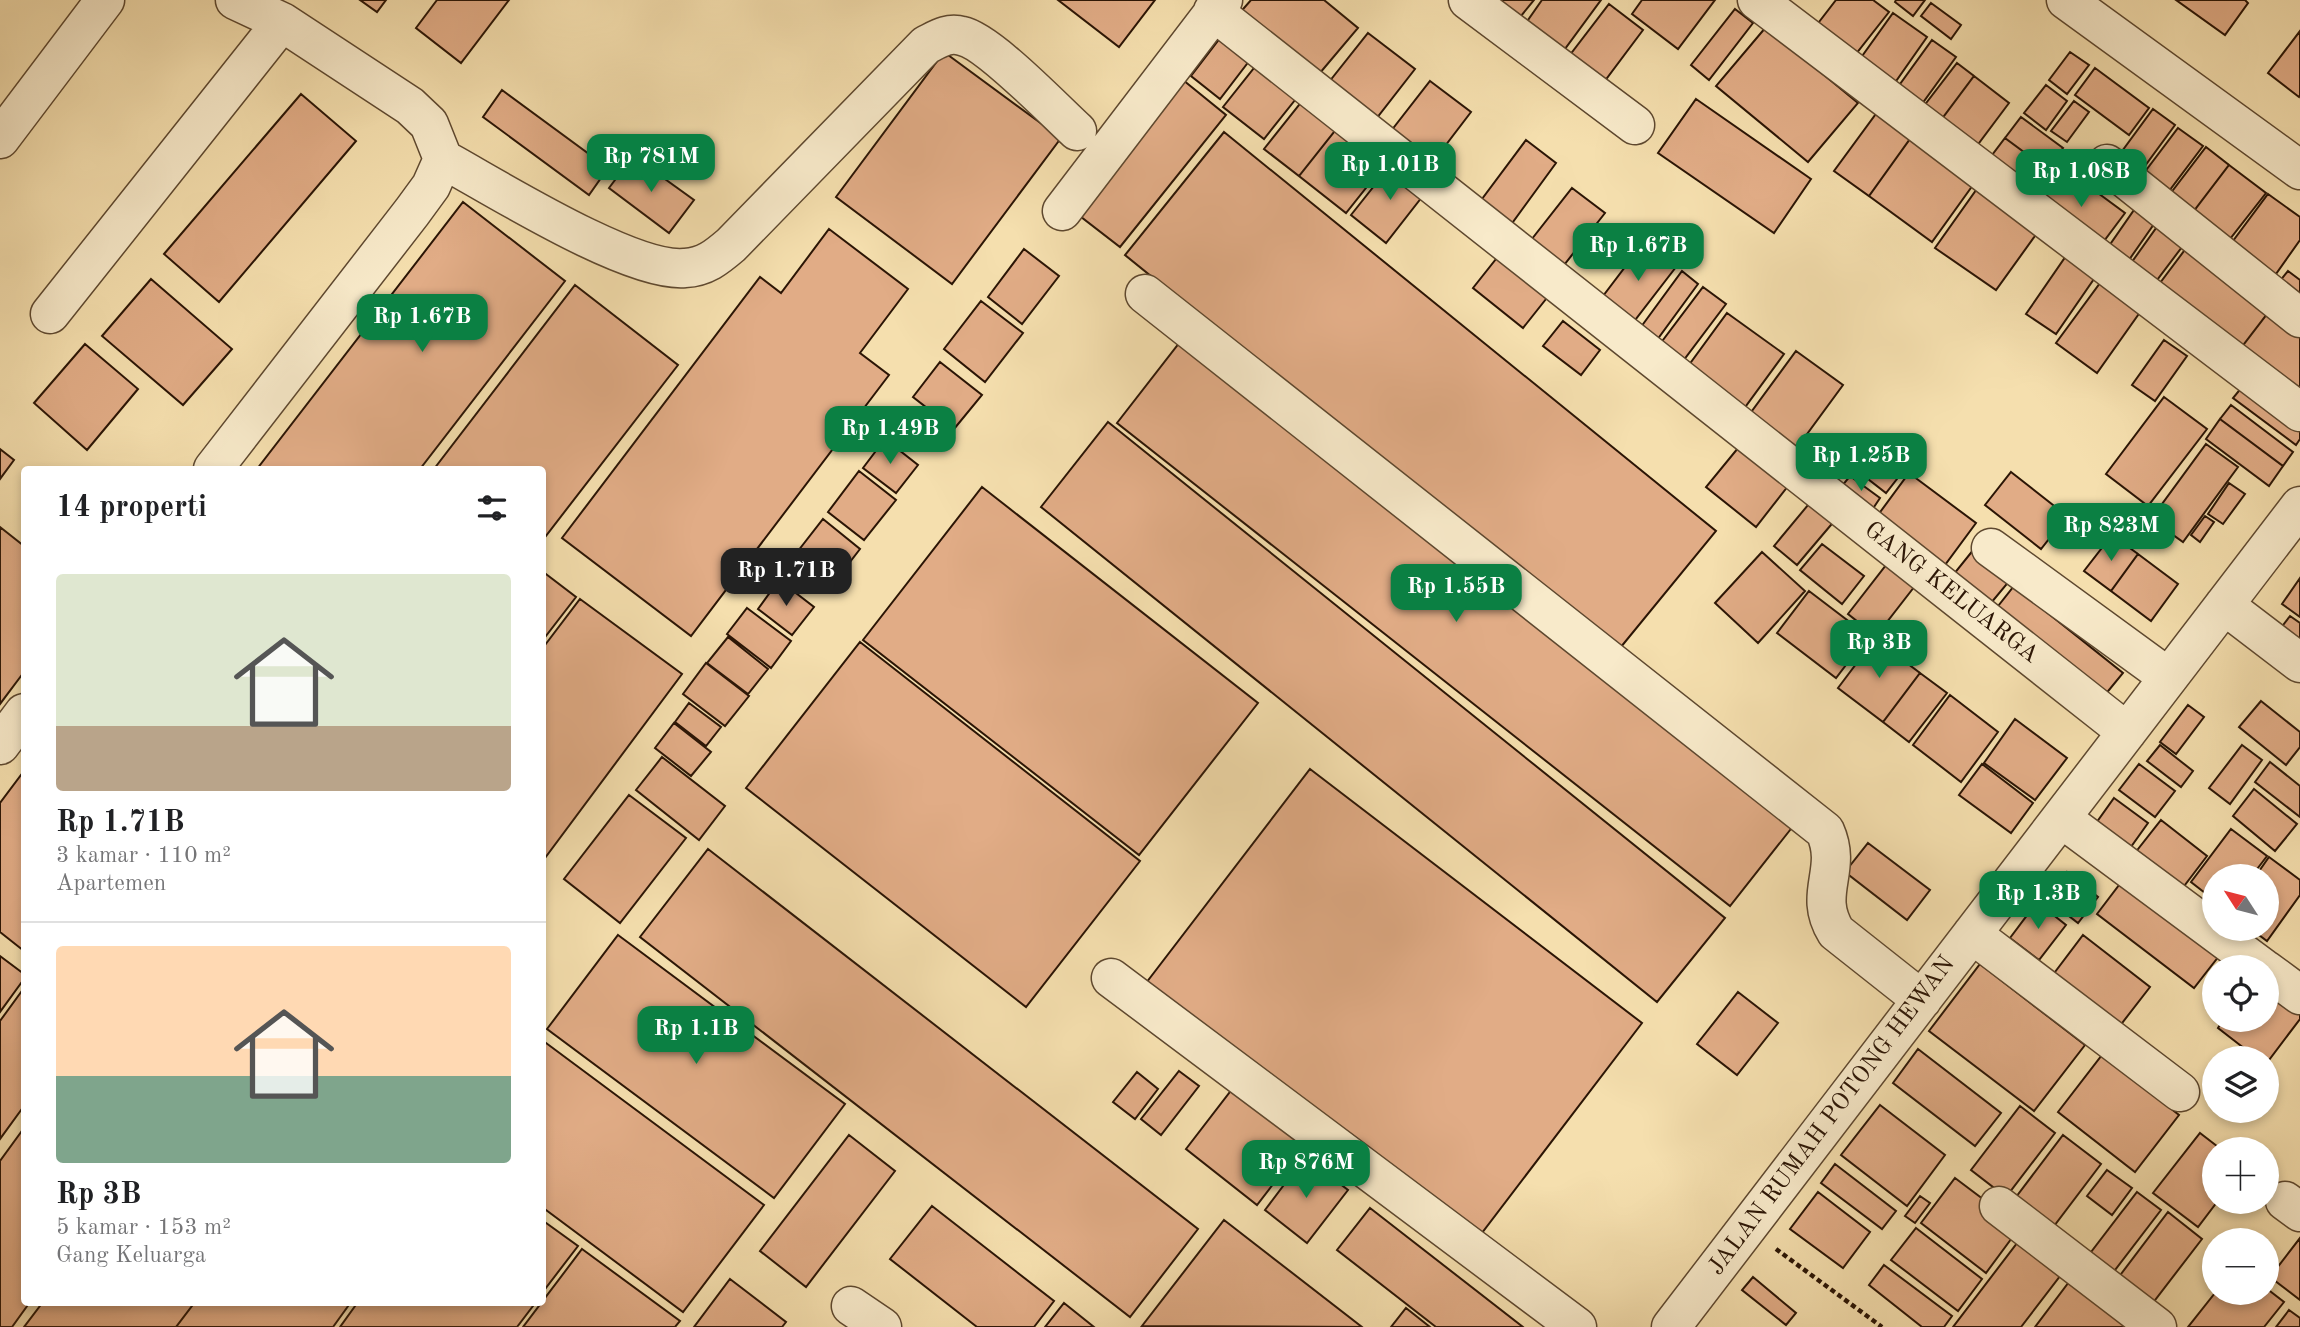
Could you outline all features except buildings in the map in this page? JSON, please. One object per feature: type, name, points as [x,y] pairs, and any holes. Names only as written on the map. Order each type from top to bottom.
[{"type":"street","points":[[235,0],[282,22],[410,106],[429,124],[443,159],[631,258],[683,269],[710,262],[732,245],[926,45],[947,34],[964,36],[984,48],[1077,131]]},
{"type":"street","points":[[1468,0],[1635,125]]},
{"type":"street","points":[[1757,0],[2300,412]]},
{"type":"street","points":[[2066,0],[2300,170]]},
{"type":"street","points":[[1062,211],[1218,6]]},
{"type":"street","name":"GANG KELUARGA","points":[[1218,6],[2127,732]]},
{"type":"street","points":[[0,139],[91,7]]},
{"type":"street","points":[[50,314],[282,22]]},
{"type":"street","points":[[215,466],[412,212],[431,186],[443,159]]},
{"type":"street","points":[[2107,164],[2300,318]]},
{"type":"street","points":[[1146,294],[1825,831],[1833,848],[1824,900],[1827,919],[1836,932],[1922,1000]]},
{"type":"street","name":"JALAN RUMAH POTONG HEWAN","points":[[1671,1327],[2300,506]]},
{"type":"street","points":[[1991,548],[2168,677]]},
{"type":"street","points":[[2224,605],[2300,663]]},
{"type":"street","points":[[0,745],[21,717]]},
{"type":"street","points":[[2061,818],[2246,955]]},
{"type":"street","points":[[1972,934],[2180,1092]]},
{"type":"street","points":[[1111,978],[1577,1327]]},
{"type":"street","points":[[2279,979],[2300,995]]},
{"type":"street","points":[[1999,1206],[2157,1327]]},
{"type":"path","points":[[1747,1227],[1882,1327]]}]
